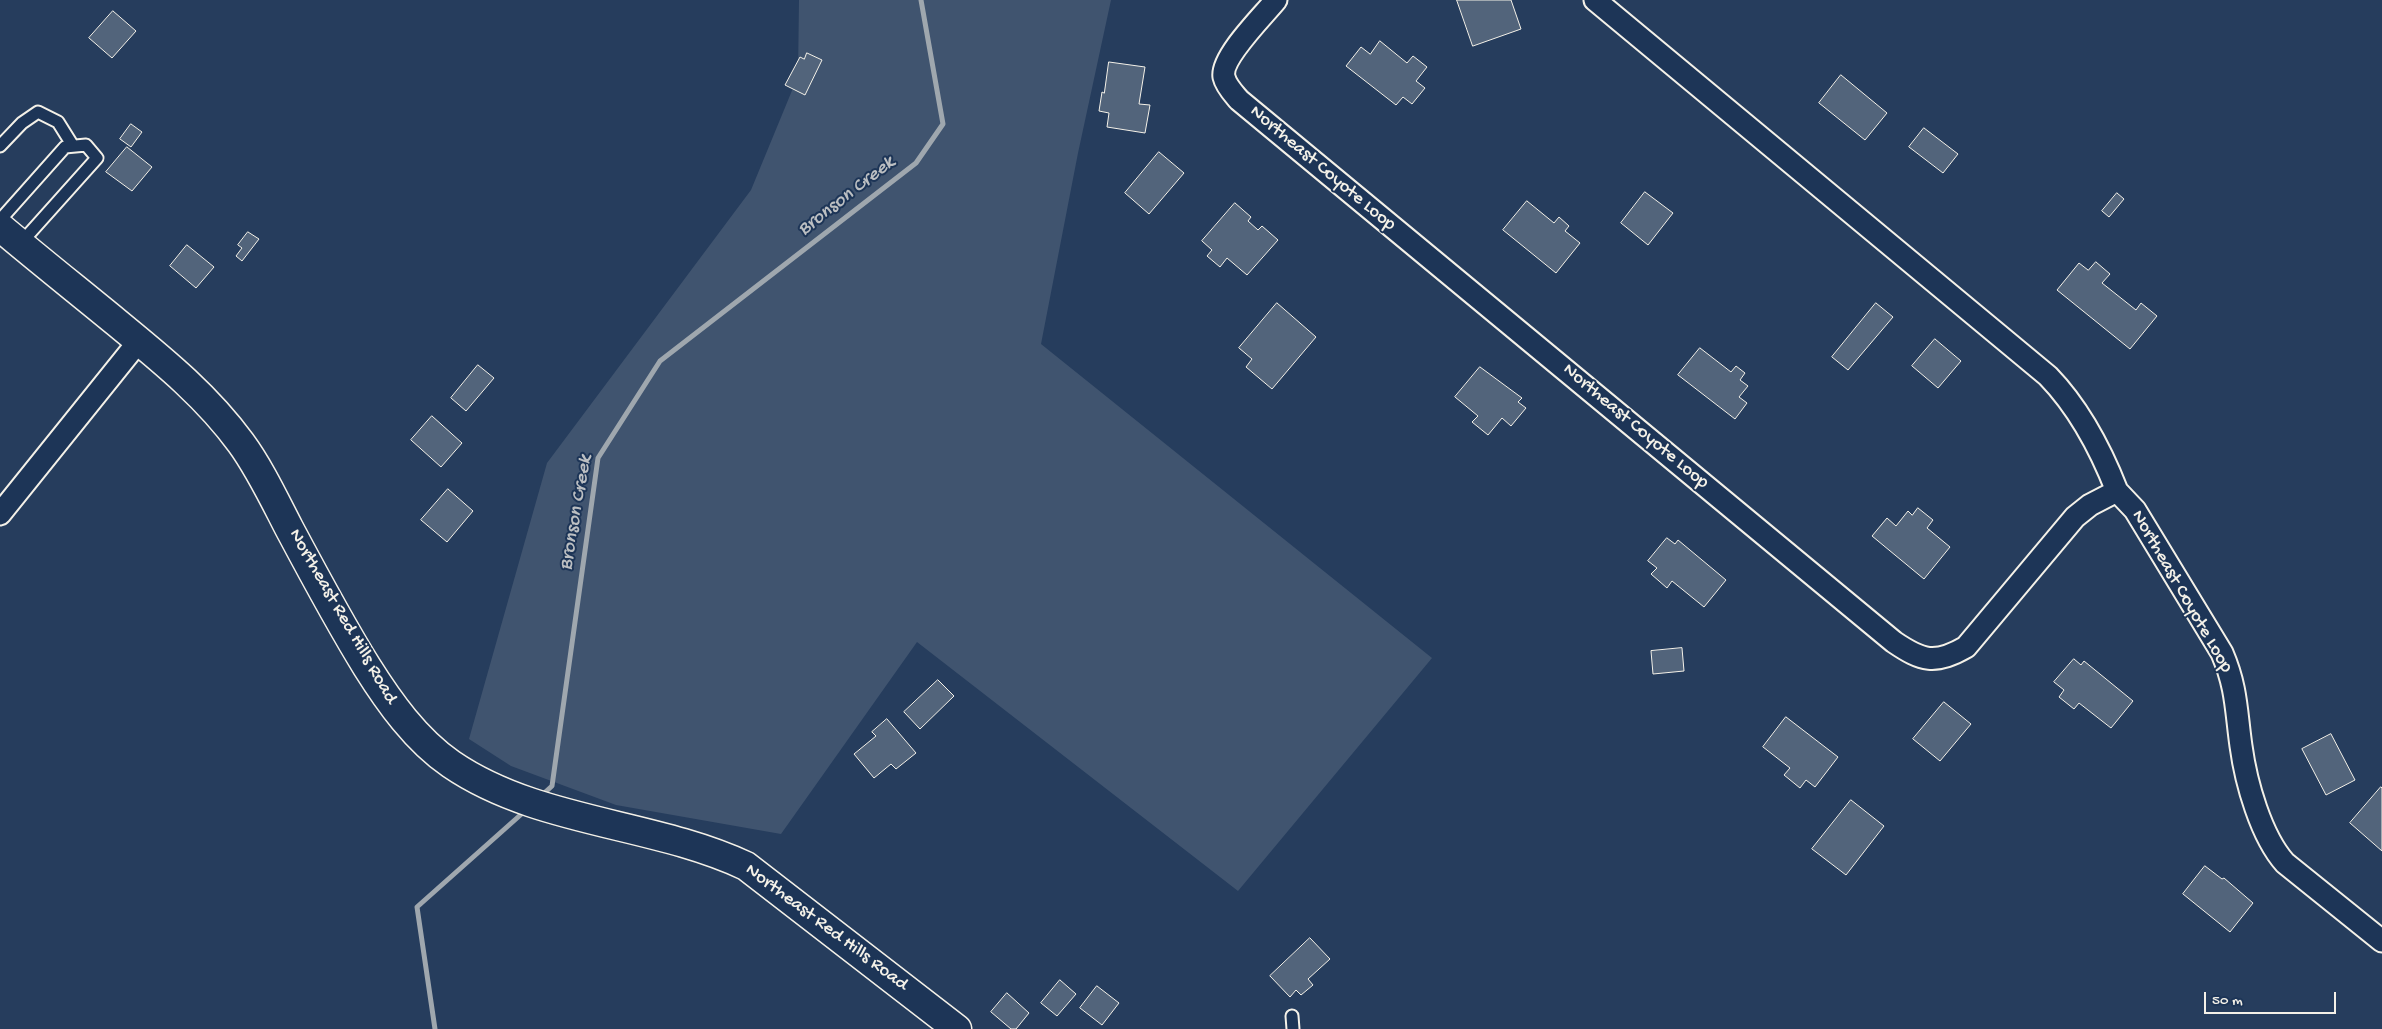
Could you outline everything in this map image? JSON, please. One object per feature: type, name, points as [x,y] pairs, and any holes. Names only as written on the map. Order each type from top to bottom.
[{"type":"street","name":"Northeast Coyote Loop","points":[[1276,0],[1232,54],[1225,67],[1224,78],[1239,100],[1894,642],[1912,654],[1928,659],[1941,659],[1966,647],[2075,517],[2090,505],[2117,491]]},
{"type":"street","name":"Northeast Coyote Loop","points":[[1594,0],[2048,376],[2069,402],[2106,460],[2117,491],[2135,510],[2222,653],[2232,675],[2241,747],[2251,789],[2266,834],[2274,850],[2285,863],[2382,941]]},
{"type":"street","name":"Northeast Red Hills Road","points":[[10,236],[139,341],[205,399],[243,446],[377,682],[421,739],[448,762],[495,790],[525,800],[683,842],[746,866],[957,1029]]},
{"type":"street","points":[[0,514],[139,341]]},
{"type":"lane","points":[[0,146],[22,123],[38,112],[58,122],[73,146]]},
{"type":"lane","points":[[0,220],[65,146],[86,145],[97,158],[10,236]]},
{"type":"lane","points":[[1292,1016],[1293,1029]]},
{"type":"shaded area","points":[[799,0],[1111,0],[1078,153],[1041,344],[1432,658],[1238,891],[917,642],[781,834],[616,805],[511,766],[469,739],[547,463],[751,190],[798,76]]},
{"type":"building","points":[[1457,0],[1511,0],[1521,29],[1473,46]]},
{"type":"building","points":[[113,11],[136,31],[112,58],[89,38]]},
{"type":"building","points":[[1380,41],[1407,63],[1413,56],[1427,67],[1416,81],[1425,88],[1412,104],[1403,97],[1396,105],[1346,66],[1361,47],[1370,54]]},
{"type":"building","points":[[807,53],[822,60],[805,95],[785,85],[800,57],[804,59]]},
{"type":"building","points":[[1109,62],[1145,67],[1139,104],[1150,105],[1145,133],[1107,127],[1109,113],[1099,111]]},
{"type":"building","points":[[1841,75],[1887,113],[1865,140],[1819,103]]},
{"type":"building","points":[[131,124],[142,132],[131,147],[120,139]]},
{"type":"building","points":[[1924,128],[1958,154],[1943,173],[1909,147]]},
{"type":"building","points":[[127,147],[152,167],[132,191],[106,172]]},
{"type":"building","points":[[1159,152],[1184,173],[1149,214],[1125,193]]},
{"type":"building","points":[[1645,192],[1673,213],[1648,245],[1621,223]]},
{"type":"building","points":[[2117,193],[2124,199],[2109,217],[2102,211]]},
{"type":"building","points":[[1527,201],[1554,223],[1559,217],[1569,226],[1565,231],[1580,243],[1556,273],[1503,230]]},
{"type":"building","points":[[1235,203],[1251,217],[1248,221],[1258,230],[1262,226],[1278,240],[1247,275],[1227,258],[1220,267],[1207,256],[1212,250],[1202,241]]},
{"type":"building","points":[[248,232],[259,239],[242,261],[236,256],[242,248],[238,245]]},
{"type":"building","points":[[187,245],[214,267],[196,288],[170,266]]},
{"type":"building","points":[[2096,262],[2110,274],[2102,283],[2136,310],[2141,303],[2157,316],[2130,349],[2057,290],[2079,263],[2088,270]]},
{"type":"building","points":[[1277,303],[1316,337],[1272,389],[1246,367],[1252,359],[1239,348]]},
{"type":"building","points":[[1876,303],[1893,317],[1848,370],[1832,357]]},
{"type":"building","points":[[1935,339],[1961,361],[1938,388],[1912,366]]},
{"type":"building","points":[[1700,348],[1731,372],[1736,366],[1745,373],[1740,380],[1748,386],[1739,397],[1747,403],[1735,419],[1678,375]]},
{"type":"building","points":[[478,365],[494,378],[466,411],[451,398]]},
{"type":"building","points":[[1480,367],[1522,398],[1518,402],[1526,408],[1511,426],[1502,418],[1488,435],[1472,422],[1478,416],[1455,397]]},
{"type":"building","points":[[432,416],[462,443],[441,467],[411,440]]},
{"type":"building","points":[[448,489],[473,511],[447,542],[421,520]]},
{"type":"building","points":[[1918,508],[1933,520],[1927,528],[1950,547],[1924,579],[1872,536],[1887,518],[1896,526],[1908,511],[1912,515]]},
{"type":"building","points":[[1667,538],[1675,544],[1678,540],[1726,580],[1704,607],[1672,581],[1667,588],[1651,574],[1657,568],[1648,561]]},
{"type":"building","points":[[1682,648],[1684,671],[1653,674],[1651,651]]},
{"type":"building","points":[[2074,659],[2081,665],[2084,661],[2133,701],[2111,728],[2079,703],[2074,709],[2059,697],[2064,690],[2054,682]]},
{"type":"building","points":[[938,680],[954,696],[920,729],[904,712]]},
{"type":"building","points":[[1944,702],[1971,724],[1940,761],[1913,739]]},
{"type":"building","points":[[1786,717],[1838,757],[1815,787],[1806,780],[1800,788],[1784,775],[1790,768],[1763,747]]},
{"type":"building","points":[[887,719],[916,753],[896,769],[891,764],[874,778],[854,754],[876,736],[872,732]]},
{"type":"building","points":[[2331,734],[2355,780],[2326,795],[2302,749]]},
{"type":"building","points":[[2382,788],[2382,851],[2350,823]]},
{"type":"building","points":[[1851,800],[1884,826],[1846,875],[1812,849]]},
{"type":"building","points":[[2205,866],[2222,879],[2224,878],[2253,903],[2230,932],[2183,894]]},
{"type":"building","points":[[1310,938],[1330,959],[1308,979],[1313,985],[1301,995],[1296,990],[1290,997],[1270,976]]},
{"type":"building","points":[[1060,980],[1076,994],[1057,1016],[1041,1003]]},
{"type":"building","points":[[1097,986],[1119,1003],[1102,1025],[1080,1008]]},
{"type":"building","points":[[1007,993],[1029,1013],[1016,1029],[1011,1029],[991,1012]]},
{"type":"waterway","name":"Bronson Creek","points":[[541,796],[552,786],[598,458],[660,361],[916,163],[943,124],[921,0]]},
{"type":"waterway","name":"Bronson Creek","points":[[435,1029],[417,907],[526,810]]}]
